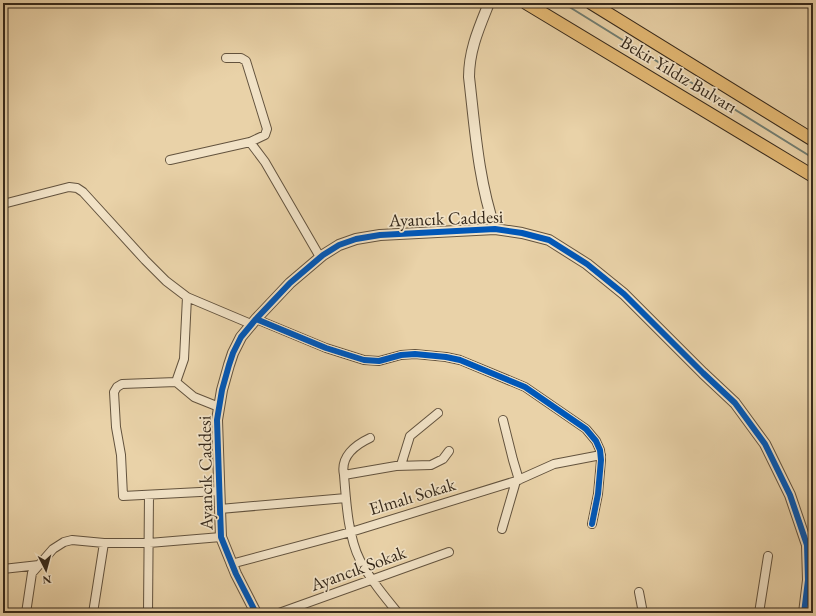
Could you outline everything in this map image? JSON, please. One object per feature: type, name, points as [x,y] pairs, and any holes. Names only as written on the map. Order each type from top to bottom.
[{"type":"main road","name":"Bekir Yıldız Bulvarı","points":[[526,3],[813,176]]},
{"type":"main road","name":"Bekir Yıldız Bulvarı","points":[[591,3],[813,140]]},
{"type":"street","points":[[489,3],[472,47],[469,77],[481,175],[495,229]]},
{"type":"street","points":[[170,160],[250,142],[265,135],[267,129],[246,61],[241,58],[226,58]]},
{"type":"street","points":[[250,142],[265,162],[320,257]]},
{"type":"street","points":[[3,204],[69,187],[78,188],[100,208],[153,268],[187,297],[326,348],[364,360],[379,361],[401,355],[432,355],[460,360],[525,386],[590,432],[596,441],[601,455],[598,494],[592,524]]},
{"type":"street","name":"Ayancık Caddesi","points":[[256,613],[231,564],[221,537],[217,420],[225,378],[233,353],[241,337],[290,283],[320,257],[330,250],[347,242],[375,236],[495,229],[522,233],[549,240],[587,264],[624,294],[735,403],[765,444],[790,495],[807,545],[811,580],[804,613]]},
{"type":"street","points":[[176,382],[184,359],[187,297]]},
{"type":"street","points":[[219,407],[194,397],[176,382],[122,384],[117,387],[114,392],[116,428],[121,455],[123,496],[219,491]]},
{"type":"street","points":[[401,465],[410,436],[438,413]]},
{"type":"street","points":[[502,529],[518,480],[503,420]]},
{"type":"street","points":[[370,438],[354,448],[346,457],[343,466],[351,532],[359,558],[372,580],[398,613]]},
{"type":"street","points":[[344,475],[401,465],[426,466],[435,464],[443,459],[449,451]]},
{"type":"street","name":"Elmalı Sokak","points":[[231,564],[351,532],[518,480],[554,464],[601,455]]},
{"type":"street","points":[[148,613],[149,495]]},
{"type":"street","points":[[220,509],[346,498]]},
{"type":"street","points":[[26,613],[32,573],[57,546],[64,542],[72,540],[149,543],[221,537]]},
{"type":"street","points":[[93,613],[104,542]]},
{"type":"street","name":"Ayancık Sokak","points":[[279,613],[448,552]]},
{"type":"street","points":[[759,613],[768,556]]},
{"type":"street","points":[[3,569],[39,565]]},
{"type":"street","points":[[639,592],[643,613]]},
{"type":"waterway","points":[[563,3],[813,158]]},
{"type":"cycle path","points":[[256,613],[236,574],[221,537],[217,420],[222,390],[229,365],[241,337],[290,283],[323,255],[339,245],[356,239],[380,235],[495,229],[522,233],[549,240],[587,264],[624,294],[735,403],[765,444],[790,495],[807,545],[808,580],[804,613]]},
{"type":"cycle path","points":[[256,319],[326,348],[364,360],[379,361],[401,355],[415,354],[446,357],[460,360],[525,387],[586,429],[596,441],[600,450],[601,460],[598,494],[592,524]]}]
